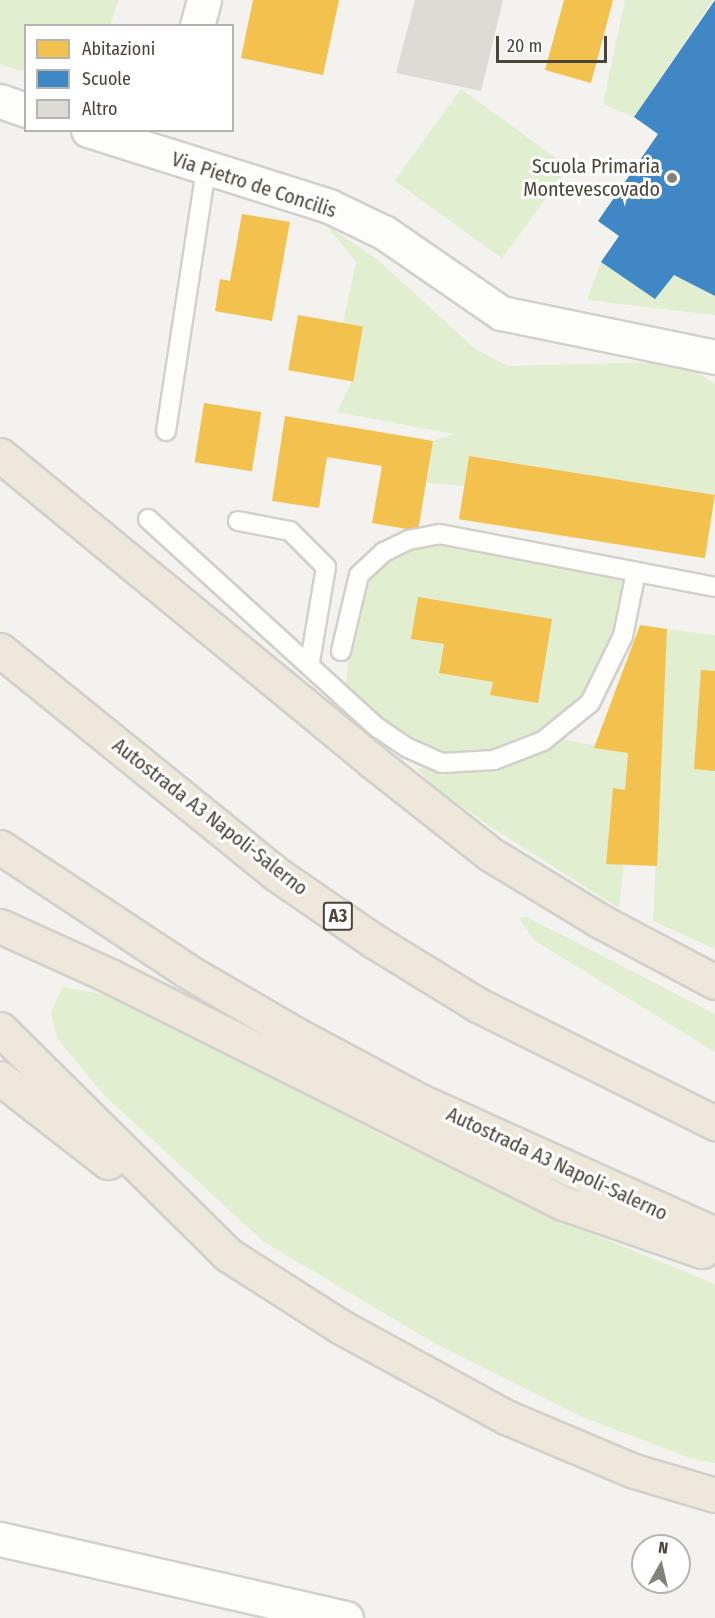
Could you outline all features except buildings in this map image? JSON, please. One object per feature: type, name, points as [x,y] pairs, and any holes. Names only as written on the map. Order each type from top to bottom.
[{"type":"highway","points":[[0,455],[463,834],[541,886],[715,982]]},
{"type":"highway","name":"Autostrada A3 Napoli-Salerno","points":[[0,650],[274,873],[374,941],[478,1005],[715,1123]]},
{"type":"highway","name":"Autostrada A3 Napoli-Salerno","points":[[0,848],[187,971],[297,1035],[418,1100],[715,1234]]},
{"type":"highway","points":[[0,926],[110,976],[563,1203],[715,1255]]},
{"type":"highway","points":[[0,1029],[227,1254]]},
{"type":"highway","points":[[0,1078],[227,1254],[341,1327],[506,1417],[634,1471],[715,1495]]},
{"type":"street","points":[[198,24],[204,0]]},
{"type":"street","points":[[0,101],[24,109]]},
{"type":"street","name":"Via Pietro de Concilis","points":[[100,132],[163,143],[206,169],[329,206],[366,224],[501,313],[715,357]]},
{"type":"street","points":[[0,1539],[346,1618]]},
{"type":"lane","points":[[166,431],[206,169]]},
{"type":"lane","points":[[148,519],[310,662],[378,728],[408,748],[442,763],[494,760],[549,739],[590,703],[623,636],[636,572]]},
{"type":"lane","points":[[238,521],[290,531],[326,567],[310,662]]},
{"type":"lane","points":[[341,651],[358,575],[384,552],[409,540],[440,534],[715,587]]},
{"type":"green space","points":[[0,0],[119,0],[110,24],[24,24],[24,72],[0,64]]},
{"type":"green space","points":[[625,0],[713,0],[634,117],[603,104]]},
{"type":"green space","points":[[461,89],[569,167],[502,259],[395,180]]},
{"type":"green space","points":[[326,225],[377,259],[475,349],[508,366],[658,362],[686,365],[715,384],[715,495],[469,456],[464,486],[427,483],[433,441],[454,434],[337,412],[351,383],[362,328],[343,323],[356,262]]},
{"type":"green space","points":[[601,262],[654,298],[674,275],[715,296],[715,315],[587,300]]},
{"type":"green space","points":[[440,542],[626,578],[615,634],[592,686],[580,702],[539,734],[493,752],[448,755],[416,743],[383,722],[346,685],[349,652],[365,580],[389,559],[412,548]]},
{"type":"green space","points":[[667,629],[715,635],[715,949],[653,921]]},
{"type":"green space","points":[[563,739],[628,753],[625,790],[613,789],[606,863],[624,865],[619,908],[494,829],[434,786],[416,768],[474,771],[502,767]]},
{"type":"green space","points":[[527,917],[715,1014],[715,1052],[534,940],[519,918]]},
{"type":"green space","points":[[63,987],[116,997],[392,1140],[575,1227],[715,1284],[715,1463],[693,1459],[585,1418],[431,1341],[264,1242],[104,1095],[57,1038],[51,1012]]},
{"type":"place","name":"Scuola Primaria Montevescovado","points":[[672,178]]}]
